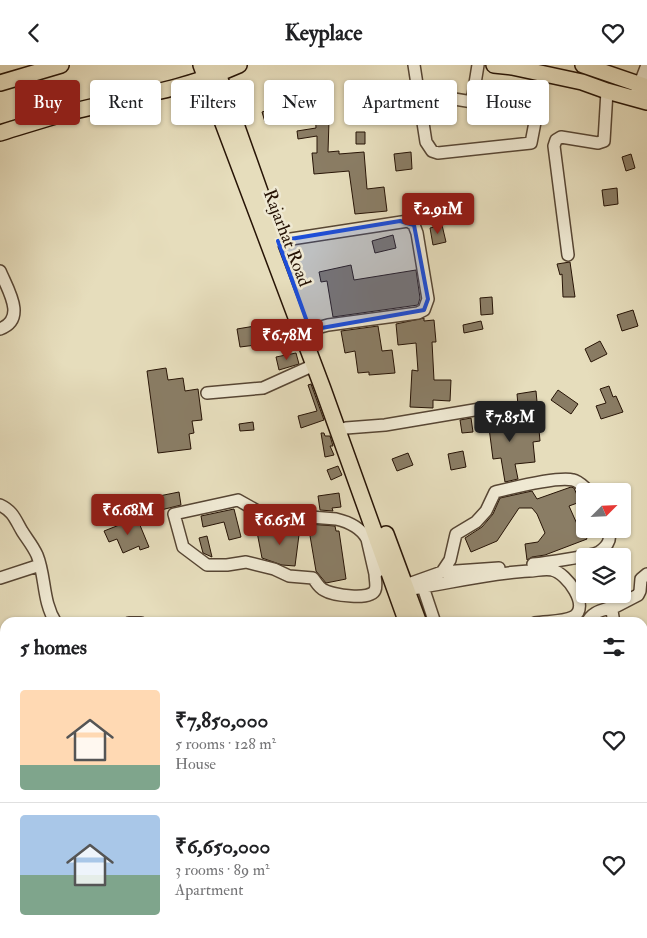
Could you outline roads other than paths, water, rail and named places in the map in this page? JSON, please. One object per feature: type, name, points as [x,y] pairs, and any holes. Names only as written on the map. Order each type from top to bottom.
[{"type":"main road","points":[[0,83],[61,65]]},
{"type":"main road","points":[[0,133],[59,115],[158,93],[210,71],[239,65]]},
{"type":"main road","points":[[494,65],[582,82],[606,91],[642,93]]},
{"type":"main road","points":[[583,65],[613,70],[642,93]]},
{"type":"main road","name":"Rajarhat Road","points":[[210,71],[278,241],[403,588],[416,617]]},
{"type":"main road","name":"Rajarhat Road","points":[[210,71],[314,365],[372,538],[380,569],[403,588],[407,617]]},
{"type":"street","points":[[414,65],[416,80]]},
{"type":"street","points":[[476,80],[478,65]]},
{"type":"street","points":[[642,93],[647,65]]},
{"type":"street","points":[[568,255],[554,146],[556,140],[561,137],[598,143],[604,141],[606,91]]},
{"type":"street","points":[[423,125],[426,142],[432,151],[438,153],[531,143],[534,125]]},
{"type":"street","points":[[278,241],[408,221],[414,225],[417,233],[428,299],[424,310],[418,313],[328,325],[310,330]]},
{"type":"street","points":[[0,271],[12,300],[14,319],[8,326],[0,329]]},
{"type":"street","points":[[207,393],[263,388],[314,365]]},
{"type":"street","points":[[346,428],[385,425],[480,409]]},
{"type":"street","points":[[442,572],[450,560],[456,534],[476,522],[486,511],[495,492],[564,479],[575,480],[579,483]]},
{"type":"street","points":[[372,538],[346,521],[261,513],[238,500],[174,513],[183,547],[207,565],[227,565],[246,561],[274,569],[289,576],[313,578],[322,589],[332,593],[363,597],[372,594],[375,590],[380,569]]},
{"type":"street","points":[[0,505],[8,509],[14,516],[36,553],[45,596],[53,617]]},
{"type":"street","points":[[403,588],[442,572],[544,563],[598,553],[609,542],[610,538]]},
{"type":"street","points":[[0,578],[40,565]]},
{"type":"street","points":[[403,588],[423,587],[515,572],[552,570],[569,581],[573,587],[580,605],[573,617]]},
{"type":"street","points":[[589,617],[594,613],[611,609],[638,595],[641,579],[647,574]]},
{"type":"street","points":[[423,587],[433,617]]},
{"type":"street","points":[[611,609],[613,617]]}]
